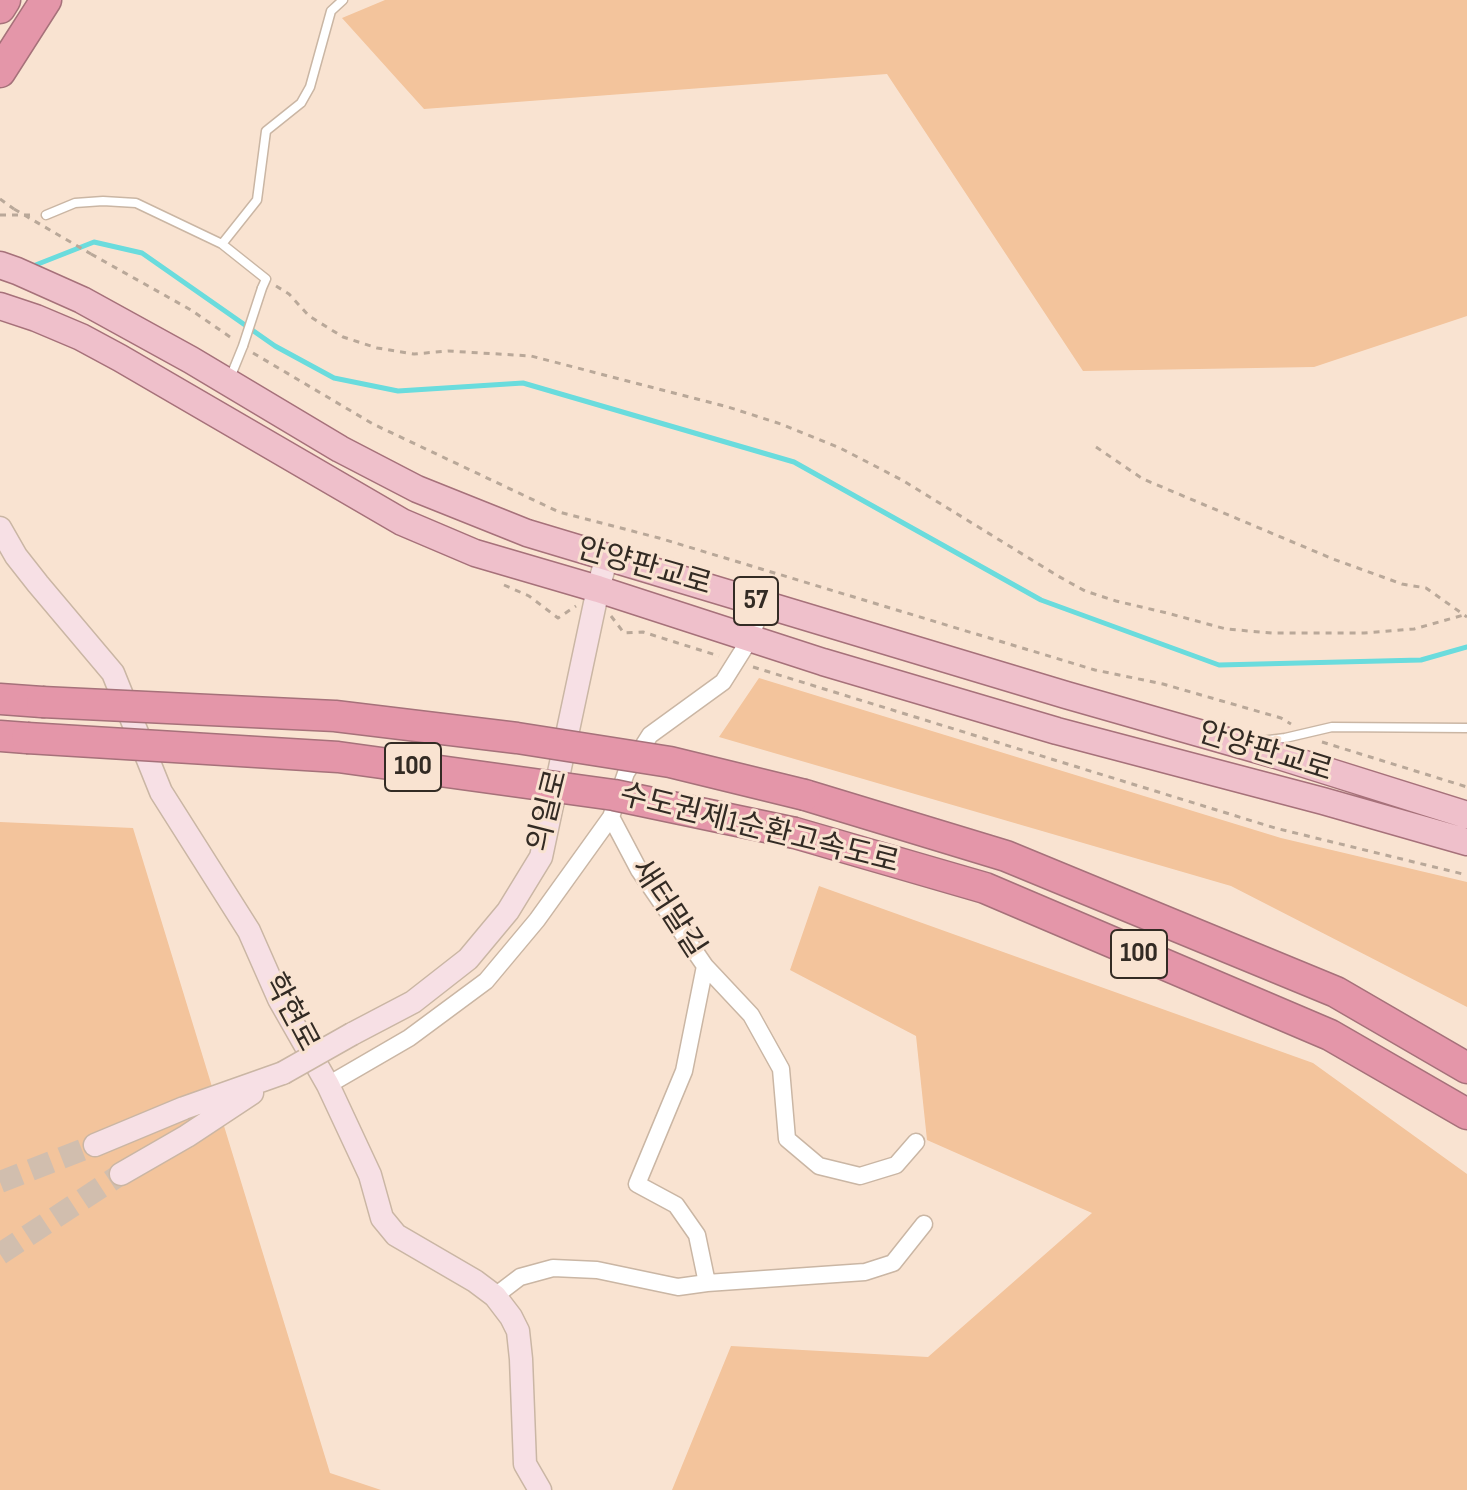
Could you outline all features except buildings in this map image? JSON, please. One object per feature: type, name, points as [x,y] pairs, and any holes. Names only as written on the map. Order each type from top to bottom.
[{"type":"highway","points":[[0,8],[5,0]]},
{"type":"highway","points":[[0,72],[46,0]]},
{"type":"highway","name":"수도권제1순환고속도로","points":[[0,699],[350,718],[517,738],[670,762],[805,795],[1006,856],[1336,992],[1467,1068]]},
{"type":"highway","name":"수도권제1순환고속도로","points":[[13,737],[338,757],[614,795],[795,833],[985,888],[1330,1035],[1467,1114]]},
{"type":"main road","name":"안양판교로","points":[[0,265],[82,300],[191,360],[340,449],[417,489],[527,533],[1239,744],[1467,815]]},
{"type":"main road","name":"안양판교로","points":[[0,306],[81,337],[161,380],[402,522],[475,553],[1057,731],[1467,842]]},
{"type":"street","name":"학현로","points":[[0,528],[16,556],[113,673],[161,792],[249,931],[279,999],[328,1085],[370,1175],[382,1218],[396,1235],[495,1296],[511,1317],[518,1331],[525,1464],[540,1490]]},
{"type":"street","name":"의일로","points":[[283,1073],[413,1002],[468,959],[508,911],[541,857],[607,556]]},
{"type":"street","points":[[328,1085],[409,1038],[486,981],[537,920],[611,817],[626,773],[650,735],[723,682],[750,639],[763,603]]},
{"type":"street","name":"새터말길","points":[[611,817],[639,870],[705,966],[684,1071],[637,1184],[676,1205],[697,1235],[707,1283]]},
{"type":"street","points":[[705,966],[751,1015],[781,1069],[787,1139],[819,1166],[860,1176],[896,1165],[916,1142]]},
{"type":"street","points":[[95,1145],[184,1108],[283,1073]]},
{"type":"street","points":[[121,1174],[187,1136],[283,1073]]},
{"type":"street","points":[[495,1296],[520,1277],[553,1268],[597,1270],[678,1287],[865,1272],[893,1263],[924,1224]]},
{"type":"lane","points":[[222,244],[257,200],[266,131],[301,103],[310,87],[331,11],[343,0]]},
{"type":"lane","points":[[46,215],[75,203],[136,203],[222,244],[264,284],[244,347],[228,382]]},
{"type":"lane","points":[[1239,744],[1332,727],[1467,728]]},
{"type":"path","points":[[0,199],[191,310],[244,347],[373,424],[559,512],[659,538],[1095,670],[1163,684],[1281,718],[1326,744],[1467,787]]},
{"type":"path","points":[[0,215],[46,215]]},
{"type":"path","points":[[264,284],[289,294],[309,316],[343,337],[377,348],[414,354],[448,351],[531,356],[728,407],[781,424],[840,448],[902,480],[1085,591],[1116,601],[1226,629],[1272,633],[1364,633],[1414,629],[1466,616]]},
{"type":"path","points":[[1096,447],[1143,479],[1333,559],[1402,584],[1426,588],[1466,616]]},
{"type":"shaded area","points":[[385,0],[1467,0],[1467,316],[1314,367],[1083,371],[887,74],[424,109],[342,18]]},
{"type":"shaded area","points":[[759,678],[1281,838],[1467,882],[1467,1007],[1231,886],[719,737]]},
{"type":"shaded area","points":[[0,822],[133,828],[330,1473],[381,1490],[0,1490]]},
{"type":"shaded area","points":[[819,886],[1313,1063],[1467,1174],[1467,1490],[672,1490],[731,1346],[928,1357],[1092,1213],[927,1140],[916,1036],[790,970]]},
{"type":"waterway","points":[[33,266],[94,242],[142,253],[275,346],[334,378],[398,391],[523,383],[794,462],[1041,600],[1219,665],[1421,660],[1467,647]]},
{"type":"tunnel","points":[[0,1182],[95,1145]]},
{"type":"tunnel","points":[[0,1254],[121,1174]]}]
